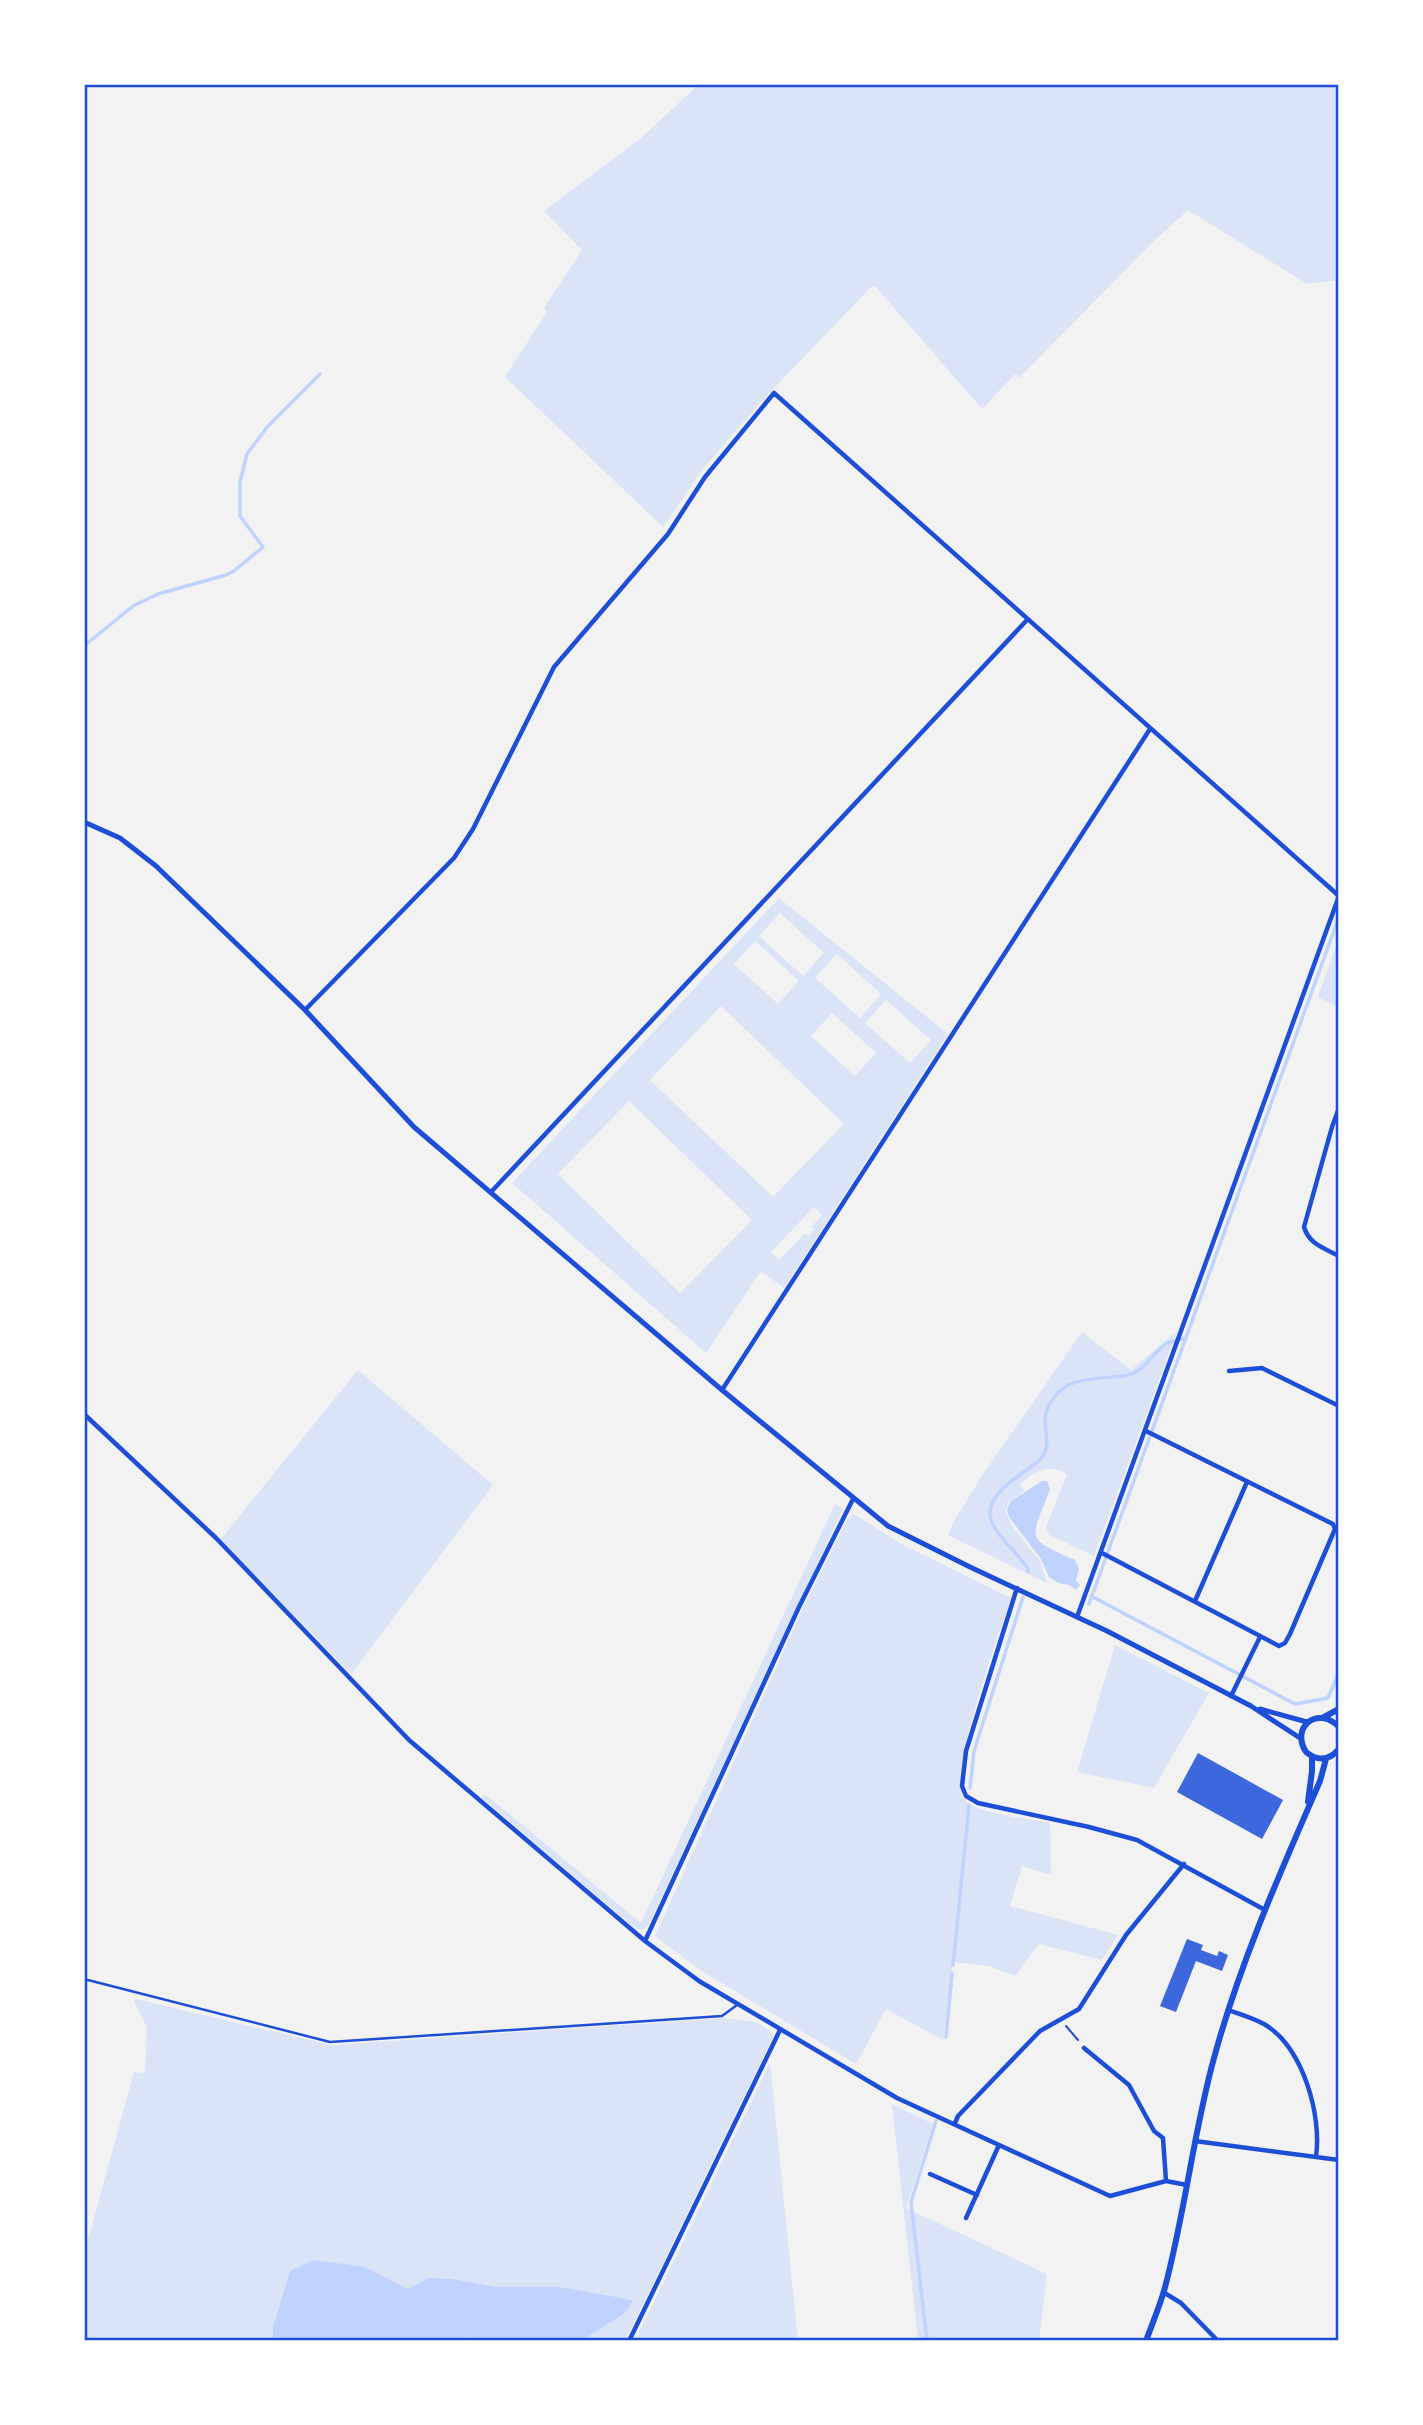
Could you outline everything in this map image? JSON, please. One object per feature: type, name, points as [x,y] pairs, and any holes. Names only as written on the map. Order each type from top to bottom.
[{"type":"main road","points":[[1326,1759],[1312,1757],[1301,1746],[1302,1730],[1307,1722],[1339,1709]]},
{"type":"main road","points":[[1324,1717],[1339,1727]]},
{"type":"main road","points":[[1146,2341],[1163,2292],[1206,2090],[1227,2009],[1326,1759],[1339,1749]]},
{"type":"main road","points":[[1306,1814],[1312,1757]]},
{"type":"street","points":[[305,1010],[454,858],[473,829],[554,667],[668,534],[705,477],[774,393],[1339,896],[1077,1617]]},
{"type":"street","points":[[491,1192],[1027,620]]},
{"type":"street","points":[[722,1390],[1150,729]]},
{"type":"street","points":[[84,740],[84,751]]},
{"type":"street","points":[[84,822],[104,829],[134,847],[305,1010],[414,1127],[722,1390],[888,1526],[1077,1617],[1251,1706],[1300,1738]]},
{"type":"street","points":[[1339,1108],[1304,1227],[1307,1237],[1313,1243],[1339,1256]]},
{"type":"street","points":[[1229,1370],[1262,1368],[1339,1406]]},
{"type":"street","points":[[84,1414],[216,1538],[409,1740],[645,1941],[699,1981],[897,2098],[1110,2196],[1166,2182],[1187,2185]]},
{"type":"street","points":[[1102,1553],[1279,1646],[1285,1643],[1335,1529],[1333,1524],[1146,1431]]},
{"type":"street","points":[[1195,1601],[1247,1482]]},
{"type":"street","points":[[645,1941],[799,1606],[853,1499]]},
{"type":"street","points":[[1017,1588],[966,1751],[962,1786],[966,1796],[978,1803],[1138,1840],[1265,1910]]},
{"type":"street","points":[[1231,1696],[1260,1637]]},
{"type":"street","points":[[1251,1706],[1307,1722]]},
{"type":"street","points":[[955,2123],[958,2116],[1040,2031],[1079,2009],[1126,1935],[1184,1864]]},
{"type":"street","points":[[1227,2009],[1266,2025],[1289,2048],[1303,2072],[1314,2108],[1316,2157]]},
{"type":"street","points":[[629,2341],[780,2030]]},
{"type":"street","points":[[1084,2048],[1129,2085],[1154,2130],[1163,2138],[1166,2182]]},
{"type":"street","points":[[1195,2141],[1339,2161]]},
{"type":"street","points":[[966,2218],[999,2145]]},
{"type":"street","points":[[930,2174],[976,2195]]},
{"type":"street","points":[[1163,2292],[1181,2303],[1218,2341]]},
{"type":"lane","points":[[84,1979],[330,2042],[722,2016],[737,2005]]},
{"type":"path","points":[[1060,2020],[1084,2048]]},
{"type":"shaded area","points":[[699,84],[1338,84],[1339,280],[1307,284],[1188,210],[1019,378],[1015,374],[982,409],[875,286],[871,287],[758,405],[702,470],[663,527],[505,377],[547,312],[544,308],[582,250],[544,211],[641,138]]},
{"type":"shaded area","points":[[779,898],[948,1034],[784,1288],[761,1271],[706,1353],[512,1183]],"holes":[[[780,913],[824,953],[803,976],[759,936]],[[755,941],[799,981],[778,1004],[734,964]],[[837,954],[881,994],[860,1018],[815,978]],[[886,1000],[931,1040],[910,1063],[865,1023]],[[721,1006],[844,1124],[773,1197],[650,1080]],[[832,1013],[876,1053],[855,1076],[811,1036]],[[629,1101],[752,1220],[680,1293],[558,1174]],[[814,1207],[822,1215],[811,1227],[814,1230],[809,1236],[805,1233],[779,1260],[771,1252]]]},
{"type":"shaded area","points":[[1339,938],[1339,1008],[1318,997]]},
{"type":"shaded area","points":[[1177,1331],[1094,1556],[1049,1535],[1046,1527],[1067,1474],[1053,1469],[1037,1472],[1020,1484],[1024,1491],[1010,1501],[1005,1509],[1011,1525],[1040,1561],[1047,1583],[948,1535],[983,1474],[1082,1332],[1131,1370]]},
{"type":"shaded area","points":[[358,1370],[493,1485],[351,1674],[220,1540]]},
{"type":"shaded area","points":[[835,1504],[843,1509],[649,1924],[644,1929],[636,1929],[482,1798],[485,1794],[641,1923]]},
{"type":"shaded area","points":[[854,1514],[903,1545],[1011,1598],[968,1733],[961,1785],[964,1799],[990,1812],[1050,1823],[1051,1875],[1022,1866],[1010,1906],[1118,1935],[1102,1960],[1039,1944],[1015,1976],[989,1966],[953,1962],[943,2040],[886,2009],[856,2064],[702,1971],[655,1936],[803,1608],[848,1518]]},
{"type":"shaded area","points":[[1115,1645],[1209,1693],[1154,1788],[1077,1772]]},
{"type":"shaded area","points":[[136,1999],[331,2045],[725,2018],[756,2022],[772,2032],[773,2037],[625,2341],[581,2341],[622,2315],[633,2301],[560,2287],[497,2287],[452,2279],[408,2289],[365,2267],[273,2327],[273,2341],[84,2341],[84,2254],[134,2072],[145,2073],[147,2027],[134,2002]]},
{"type":"shaded area","points":[[770,2063],[798,2341],[635,2341]]},
{"type":"shaded area","points":[[892,2104],[933,2124],[906,2208],[1047,2274],[1039,2341],[918,2341]]},
{"type":"water","points":[[1042,1481],[1047,1481],[1050,1489],[1036,1535],[1046,1546],[1075,1560],[1079,1569],[1076,1580],[1080,1585],[1076,1590],[1049,1577],[1041,1559],[1009,1517],[1007,1509],[1011,1501]]},
{"type":"water","points":[[313,2260],[365,2267],[408,2289],[429,2278],[452,2279],[497,2287],[560,2287],[633,2300],[622,2315],[581,2341],[488,2341],[466,2337],[458,2341],[273,2341],[273,2327],[290,2271]]},
{"type":"building","points":[[1198,1753],[1283,1800],[1262,1839],[1177,1792]]},
{"type":"building","points":[[1187,1939],[1203,1945],[1201,1950],[1217,1956],[1219,1951],[1228,1955],[1222,1971],[1196,1961],[1176,2012],[1160,2006]]},
{"type":"waterway","points":[[84,646],[133,606],[158,594],[226,575],[263,547],[240,516],[240,482],[247,454],[268,426],[320,374]]},
{"type":"waterway","points":[[1089,1604],[1339,917]]},
{"type":"waterway","points":[[1028,1572],[1028,1568],[999,1534],[992,1523],[990,1513],[992,1503],[1000,1492],[1037,1462],[1046,1451],[1046,1412],[1055,1396],[1076,1382],[1134,1373],[1166,1344],[1186,1338]]},
{"type":"waterway","points":[[1091,1596],[1295,1704],[1328,1698],[1339,1672]]},
{"type":"waterway","points":[[970,1788],[974,1751],[1023,1597]]},
{"type":"waterway","points":[[953,1965],[969,1805]]},
{"type":"waterway","points":[[946,2037],[952,1974]]},
{"type":"waterway","points":[[927,2341],[911,2202],[936,2121]]}]
